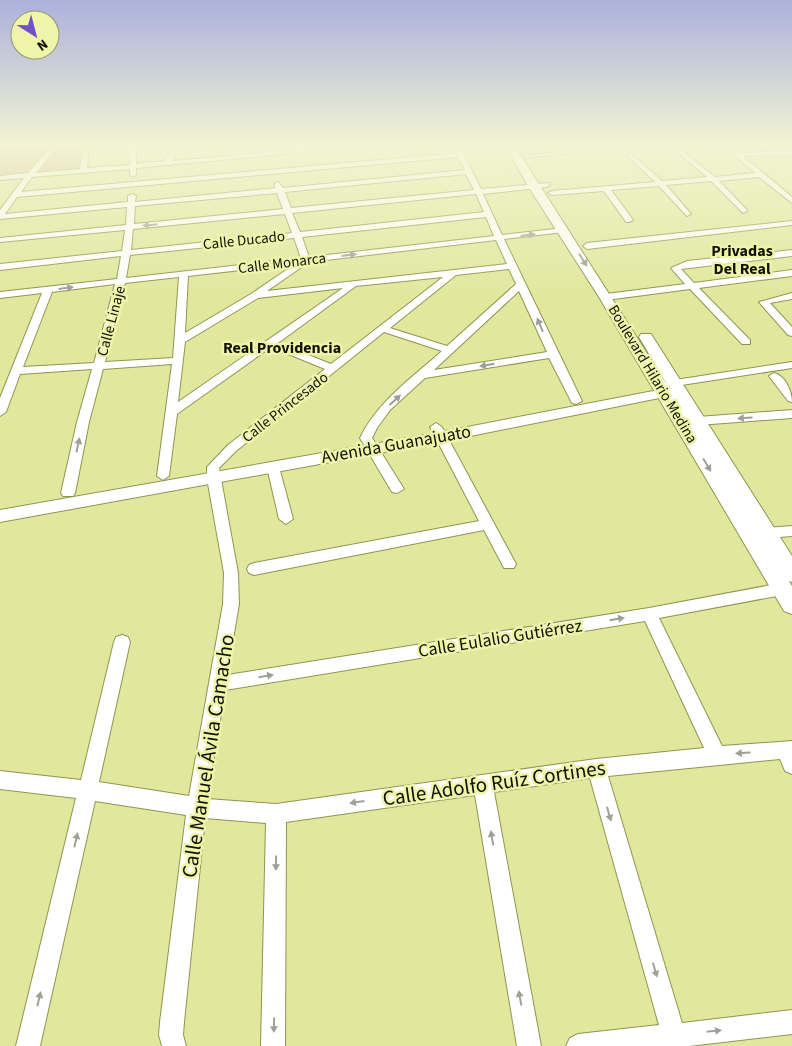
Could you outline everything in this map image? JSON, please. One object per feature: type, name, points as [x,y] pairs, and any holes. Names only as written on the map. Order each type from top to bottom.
[{"type":"main road","name":"Boulevard Hilario Medina","points":[[539,194],[564,230],[614,293],[789,589]]},
{"type":"main road","points":[[552,194],[585,243]]},
{"type":"main road","name":"Boulevard Hilario Medina","points":[[669,388],[698,421],[766,533],[789,589]]},
{"type":"street","points":[[0,216],[15,195],[28,194]]},
{"type":"street","name":"Calle Linaje","points":[[68,493],[83,425],[122,281],[131,227],[133,194]]},
{"type":"street","points":[[0,216],[243,194]]},
{"type":"street","points":[[180,341],[254,296],[306,260],[282,194]]},
{"type":"street","points":[[0,240],[462,194]]},
{"type":"street","points":[[481,194],[552,354],[576,400]]},
{"type":"street","points":[[610,194],[629,220]]},
{"type":"street","points":[[670,194],[687,214]]},
{"type":"street","points":[[727,194],[743,211]]},
{"type":"street","name":"Calle Ducado","points":[[0,267],[489,214]]},
{"type":"street","points":[[585,243],[792,223]]},
{"type":"street","name":"Calle Monarca","points":[[0,295],[564,230]]},
{"type":"street","points":[[746,342],[675,268],[693,263],[792,253]]},
{"type":"street","points":[[254,296],[353,286],[512,266]]},
{"type":"street","name":"Calle Princesado","points":[[213,472],[232,448],[453,273]]},
{"type":"street","points":[[614,293],[694,286],[792,273]]},
{"type":"street","points":[[163,476],[180,341],[184,274]]},
{"type":"street","points":[[397,489],[370,443],[371,426],[386,408],[521,284]]},
{"type":"street","points":[[170,413],[353,286]]},
{"type":"street","points":[[0,412],[18,371],[48,290]]},
{"type":"street","points":[[792,296],[764,302],[792,333]]},
{"type":"street","points":[[384,329],[448,350]]},
{"type":"street","points":[[272,344],[334,369]]},
{"type":"street","points":[[423,376],[552,354]]},
{"type":"street","points":[[18,371],[176,361]]},
{"type":"street","name":"Avenida Guanajuato","points":[[0,516],[213,472],[438,432],[792,365]]},
{"type":"street","name":"Avenida Guanajuato","points":[[438,432],[576,400],[792,374]]},
{"type":"street","points":[[774,376],[792,399]]},
{"type":"street","points":[[698,421],[792,414]]},
{"type":"street","points":[[438,432],[509,564]]},
{"type":"street","name":"Avenida Guanajuato","points":[[0,505],[163,476],[273,466],[370,443]]},
{"type":"street","points":[[273,466],[286,519]]},
{"type":"street","name":"Calle Manuel Ávila Camacho","points":[[174,1046],[171,1035],[172,1022],[196,809],[231,604],[231,573],[213,472]]},
{"type":"street","points":[[254,569],[488,524]]},
{"type":"street","points":[[766,533],[792,532]]},
{"type":"street","name":"Calle Eulalio Gutiérrez","points":[[218,684],[648,614],[789,589]]},
{"type":"street","points":[[648,614],[717,755]]},
{"type":"street","points":[[28,1046],[122,642]]},
{"type":"street","name":"Calle Adolfo Ruíz Cortines","points":[[0,780],[88,790],[196,809],[240,814],[276,814],[596,768],[717,755],[790,755]]},
{"type":"street","points":[[596,768],[675,1041]]},
{"type":"street","points":[[483,784],[529,1046]]},
{"type":"street","points":[[273,1046],[276,814]]},
{"type":"street","points":[[578,1046],[675,1041],[792,1022]]},
{"type":"district","name":"Privadas Del Real","points":[[742,259]]},
{"type":"district","name":"Real Providencia","points":[[282,347]]}]
